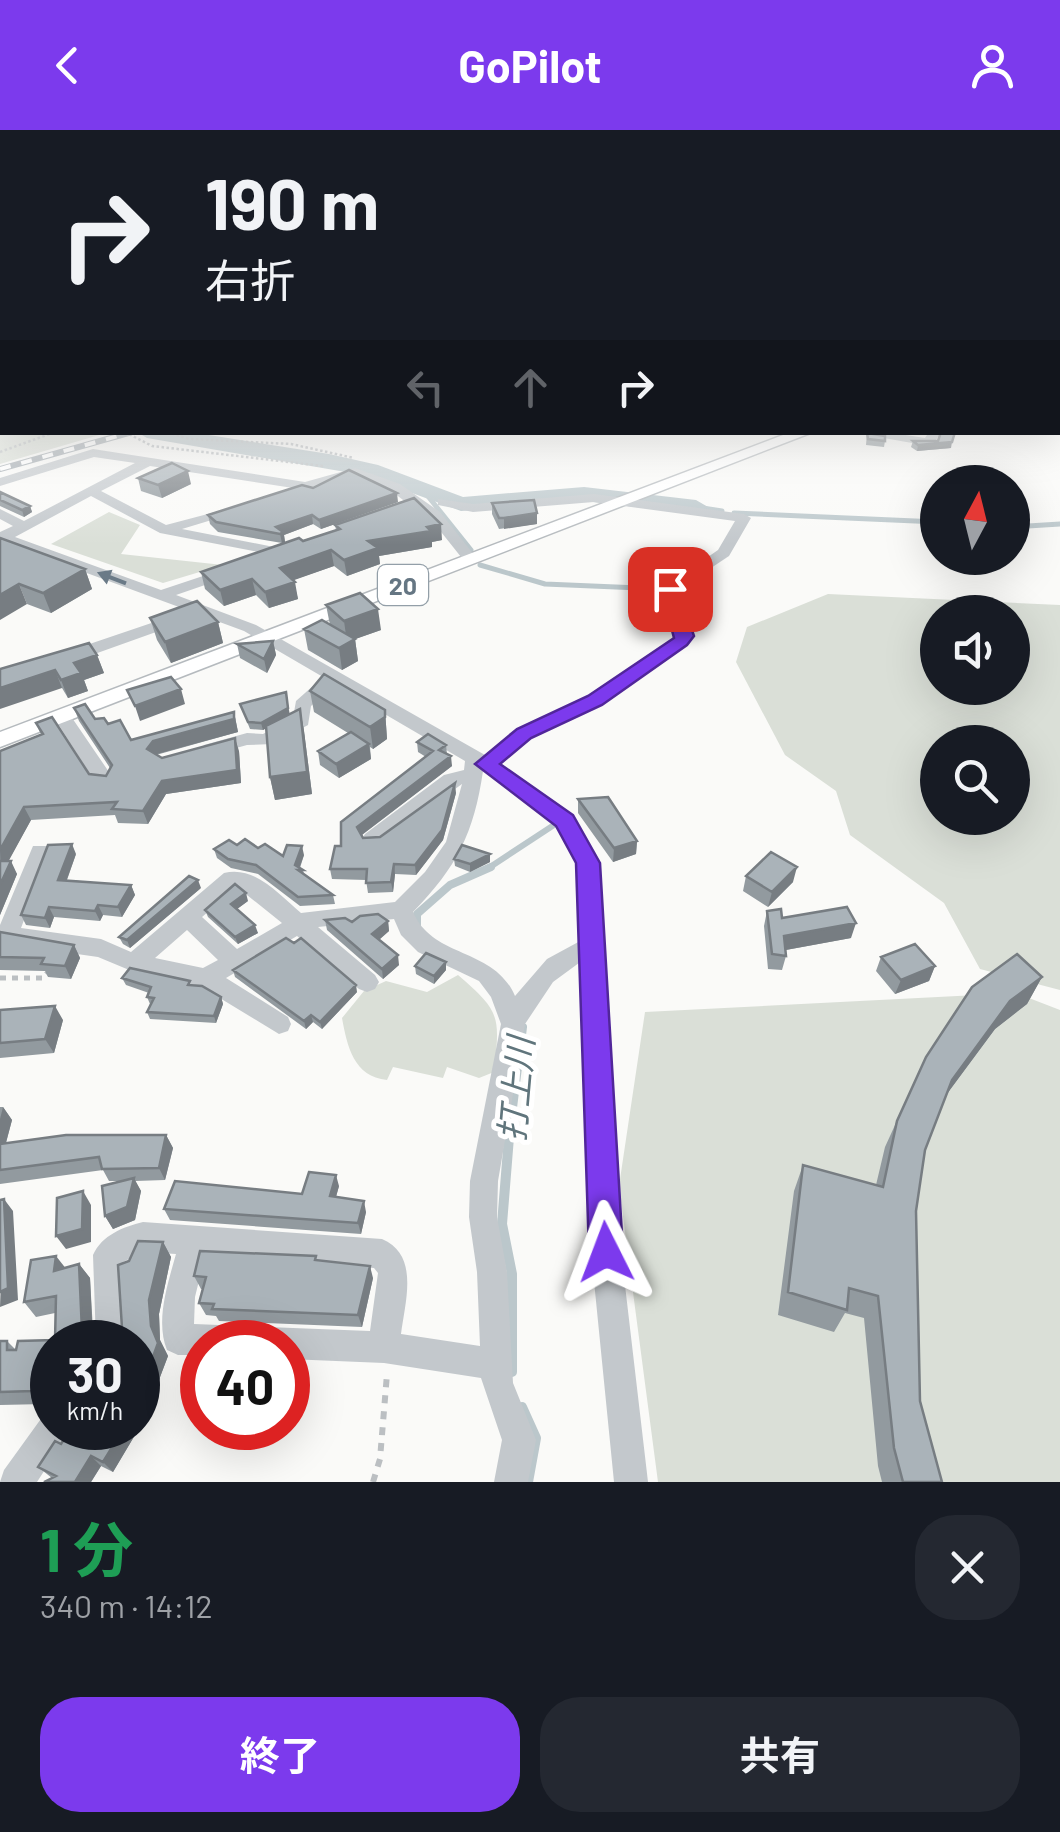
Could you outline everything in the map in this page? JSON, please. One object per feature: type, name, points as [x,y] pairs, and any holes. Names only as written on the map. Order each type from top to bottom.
[{"type":"main road","name":"20","points":[[0,740],[798,435]]},
{"type":"street","points":[[878,435],[928,442],[932,435]]},
{"type":"street","points":[[0,482],[93,453],[306,486]]},
{"type":"street","points":[[1,536],[145,463]]},
{"type":"street","points":[[271,497],[350,472],[395,487],[434,515],[470,559]]},
{"type":"street","points":[[90,491],[165,530],[284,553]]},
{"type":"street","points":[[372,839],[451,780],[524,733],[595,700],[680,642],[684,636],[670,589],[724,553],[744,518],[594,498],[472,508],[444,502]]},
{"type":"street","points":[[165,530],[253,502]]},
{"type":"street","points":[[384,516],[417,504]]},
{"type":"street","points":[[0,513],[23,526]]},
{"type":"street","points":[[1,536],[204,610],[269,638],[546,805],[580,843],[588,863],[594,944],[606,1252],[632,1482]]},
{"type":"street","points":[[159,596],[301,547]]},
{"type":"street","points":[[56,662],[204,610]]},
{"type":"street","points":[[198,753],[246,739],[266,740],[302,722],[302,705],[335,676]]},
{"type":"street","points":[[62,716],[104,780]]},
{"type":"street","points":[[206,978],[307,920],[401,910],[433,878],[456,843],[478,766]]},
{"type":"street","points":[[40,851],[4,933],[101,948],[134,963],[206,978],[279,1024]]},
{"type":"street","points":[[134,963],[232,879],[246,880],[368,982]]},
{"type":"street","points":[[401,910],[409,928],[426,946],[487,974],[502,994],[513,1024]]},
{"type":"street","points":[[188,917],[235,961]]},
{"type":"street","points":[[511,1482],[518,1440],[497,1384],[484,1181],[513,1024],[526,995],[546,971],[570,953],[594,944]]},
{"type":"street","points":[[111,1320],[108,1255],[127,1241],[144,1238],[382,1254],[394,1269],[388,1347]]},
{"type":"street","points":[[180,1338],[180,1296],[194,1242]]},
{"type":"street","points":[[310,1344],[388,1347],[496,1364]]},
{"type":"street","points":[[16,1482],[40,1450]]},
{"type":"path","points":[[0,452],[47,435]]},
{"type":"path","points":[[131,435],[152,446],[350,472],[370,462],[291,444],[176,435]]},
{"type":"path","points":[[0,978],[44,978],[64,942]]},
{"type":"path","points":[[372,1482],[383,1444],[380,1414],[388,1347]]},
{"type":"shaded area","points":[[0,435],[99,435],[0,464]]},
{"type":"shaded area","points":[[109,512],[140,525],[121,554],[223,565],[163,583],[51,544]]},
{"type":"shaded area","points":[[828,594],[920,598],[920,705],[1030,705],[1030,604],[1060,605],[1060,990],[980,969],[944,903],[850,835],[836,791],[785,755],[736,662],[747,627]]},
{"type":"shaded area","points":[[458,975],[483,998],[494,1016],[494,1072],[479,1078],[447,1067],[443,1078],[393,1067],[387,1080],[376,1078],[360,1066],[350,1049],[342,1018],[364,991],[386,981],[427,992]]},
{"type":"shaded area","points":[[1016,993],[1060,1010],[1060,1482],[658,1482],[619,1186],[645,1012]]},
{"type":"building","points":[[867,435],[885,436],[885,441],[868,439]]},
{"type":"building","points":[[940,435],[954,435],[952,442],[918,445],[913,441],[938,441]]},
{"type":"building","points":[[172,463],[188,471],[158,485],[138,478]]},
{"type":"building","points":[[349,470],[397,493],[319,520],[312,515],[276,527],[283,532],[280,534],[216,522],[208,515],[302,485],[313,488]]},
{"type":"building","points":[[0,492],[30,506],[22,510],[0,500]]},
{"type":"building","points":[[414,498],[441,524],[427,527],[431,531],[368,541],[378,548],[344,560],[331,550],[280,568],[295,582],[265,592],[252,579],[220,590],[201,572],[299,538],[303,541],[340,529],[335,525]]},
{"type":"building","points":[[534,500],[537,513],[504,518],[499,518],[492,503]]},
{"type":"building","points":[[0,538],[85,569],[43,593],[19,584],[0,595]]},
{"type":"building","points":[[360,593],[378,609],[344,621],[326,605]]},
{"type":"building","points":[[197,601],[218,622],[165,642],[150,618]]},
{"type":"building","points":[[322,620],[355,639],[339,648],[304,629]]},
{"type":"building","points":[[273,641],[264,659],[237,644]]},
{"type":"building","points":[[89,643],[97,655],[74,663],[81,673],[61,680],[55,670],[0,688],[0,669]]},
{"type":"building","points":[[324,674],[385,710],[385,717],[370,727],[310,691]]},
{"type":"building","points":[[171,677],[181,689],[135,706],[127,690]]},
{"type":"building","points":[[286,692],[288,708],[261,723],[248,722],[240,704]]},
{"type":"building","points":[[85,704],[95,719],[104,718],[108,724],[120,720],[131,740],[234,712],[234,719],[153,741],[147,749],[162,758],[235,738],[237,770],[162,781],[143,811],[112,809],[117,802],[24,807],[0,850],[0,751],[43,734],[36,723],[52,717],[89,774],[106,776],[112,765],[74,708]]},
{"type":"building","points":[[300,709],[307,772],[270,777],[266,726]]},
{"type":"building","points":[[351,732],[369,744],[336,764],[318,751]]},
{"type":"building","points":[[428,734],[446,745],[439,750],[451,756],[357,827],[363,838],[380,837],[455,783],[442,830],[415,865],[394,864],[391,882],[366,883],[367,869],[330,869],[335,846],[341,846],[341,822],[433,751],[417,742]]},
{"type":"building","points":[[608,797],[637,841],[614,848],[578,799]]},
{"type":"building","points":[[245,839],[258,848],[265,844],[283,856],[287,845],[302,846],[295,865],[303,870],[298,870],[333,895],[298,897],[256,865],[228,859],[214,849],[229,840],[237,845]]},
{"type":"building","points":[[72,844],[58,880],[131,885],[118,907],[98,905],[95,911],[49,907],[45,918],[21,915],[48,845]]},
{"type":"building","points":[[462,845],[490,854],[470,864],[454,859]]},
{"type":"building","points":[[771,852],[797,867],[772,892],[746,876]]},
{"type":"building","points":[[0,861],[11,861],[0,885]]},
{"type":"building","points":[[189,876],[198,880],[127,940],[119,937]]},
{"type":"building","points":[[235,884],[246,893],[231,904],[255,925],[235,937],[205,910]]},
{"type":"building","points":[[847,907],[856,923],[784,936],[786,956],[772,954],[767,911],[781,909],[782,918]]},
{"type":"building","points":[[378,914],[388,921],[372,934],[398,955],[382,969],[325,920],[345,918],[352,922],[360,916]]},
{"type":"building","points":[[0,932],[74,945],[65,966],[41,964],[44,958],[0,957]]},
{"type":"building","points":[[286,938],[294,943],[301,938],[356,985],[320,1022],[311,1015],[304,1021],[233,970]]},
{"type":"building","points":[[915,944],[935,966],[901,980],[881,957]]},
{"type":"building","points":[[426,953],[446,962],[434,976],[415,966]]},
{"type":"building","points":[[1017,954],[1042,977],[1010,1001],[952,1080],[925,1150],[916,1211],[920,1401],[942,1482],[903,1482],[894,1448],[878,1296],[849,1288],[847,1310],[788,1292],[803,1165],[883,1187],[897,1121],[926,1057],[972,987]]},
{"type":"building","points":[[130,968],[202,986],[221,997],[214,1016],[147,1012],[154,998],[147,997],[151,987],[122,978]]},
{"type":"building","points":[[55,1006],[45,1039],[0,1043],[0,1010]]},
{"type":"building","points":[[66,1135],[166,1135],[159,1168],[102,1169],[99,1157],[0,1170],[0,1144]]},
{"type":"building","points":[[309,1172],[336,1175],[330,1196],[364,1201],[358,1223],[164,1209],[175,1181],[302,1194]]},
{"type":"building","points":[[134,1178],[127,1207],[105,1216],[102,1186]]},
{"type":"building","points":[[83,1191],[82,1229],[56,1236],[57,1198]]},
{"type":"building","points":[[4,1199],[8,1288],[0,1292],[0,1200]]},
{"type":"building","points":[[138,1241],[163,1242],[149,1300],[151,1320],[121,1320],[118,1265],[129,1261]]},
{"type":"building","points":[[200,1251],[316,1256],[315,1260],[370,1266],[358,1315],[212,1309],[214,1304],[199,1303],[206,1277],[194,1276]]},
{"type":"building","points":[[56,1256],[54,1271],[79,1264],[82,1320],[55,1320],[56,1296],[24,1302],[31,1260]]},
{"type":"building","points":[[0,1341],[7,1341],[7,1350],[16,1350],[18,1341],[30,1341],[30,1391],[0,1392]]},
{"type":"building","points":[[49,1450],[110,1450],[103,1462],[91,1456],[75,1482],[44,1482],[56,1476],[38,1467]]},
{"type":"waterway","name":"打上川","points":[[166,435],[370,470],[461,504],[584,494],[696,507]]},
{"type":"waterway","name":"打上川","points":[[427,495],[471,550]]},
{"type":"waterway","name":"打上川","points":[[696,507],[722,511]]},
{"type":"waterway","name":"打上川","points":[[734,513],[920,521]]},
{"type":"waterway","name":"打上川","points":[[1030,526],[1060,524]]},
{"type":"waterway","name":"打上川","points":[[480,565],[545,584],[663,589],[665,595]]},
{"type":"waterway","name":"打上川","points":[[488,868],[557,823]]},
{"type":"waterway","name":"打上川","points":[[417,926],[417,914],[450,885],[488,868]]},
{"type":"waterway","name":"打上川","points":[[509,1140],[523,1027]]},
{"type":"waterway","name":"打上川","points":[[509,1137],[502,1224],[512,1274],[512,1372]]},
{"type":"waterway","name":"打上川","points":[[522,1407],[536,1438],[528,1482]]},
{"type":"railway","points":[[0,469],[121,435]]},
{"type":"route","points":[[606,1252],[596,965],[588,863],[565,821],[486,764],[524,733],[595,700],[680,642],[684,636],[670,589]]}]
